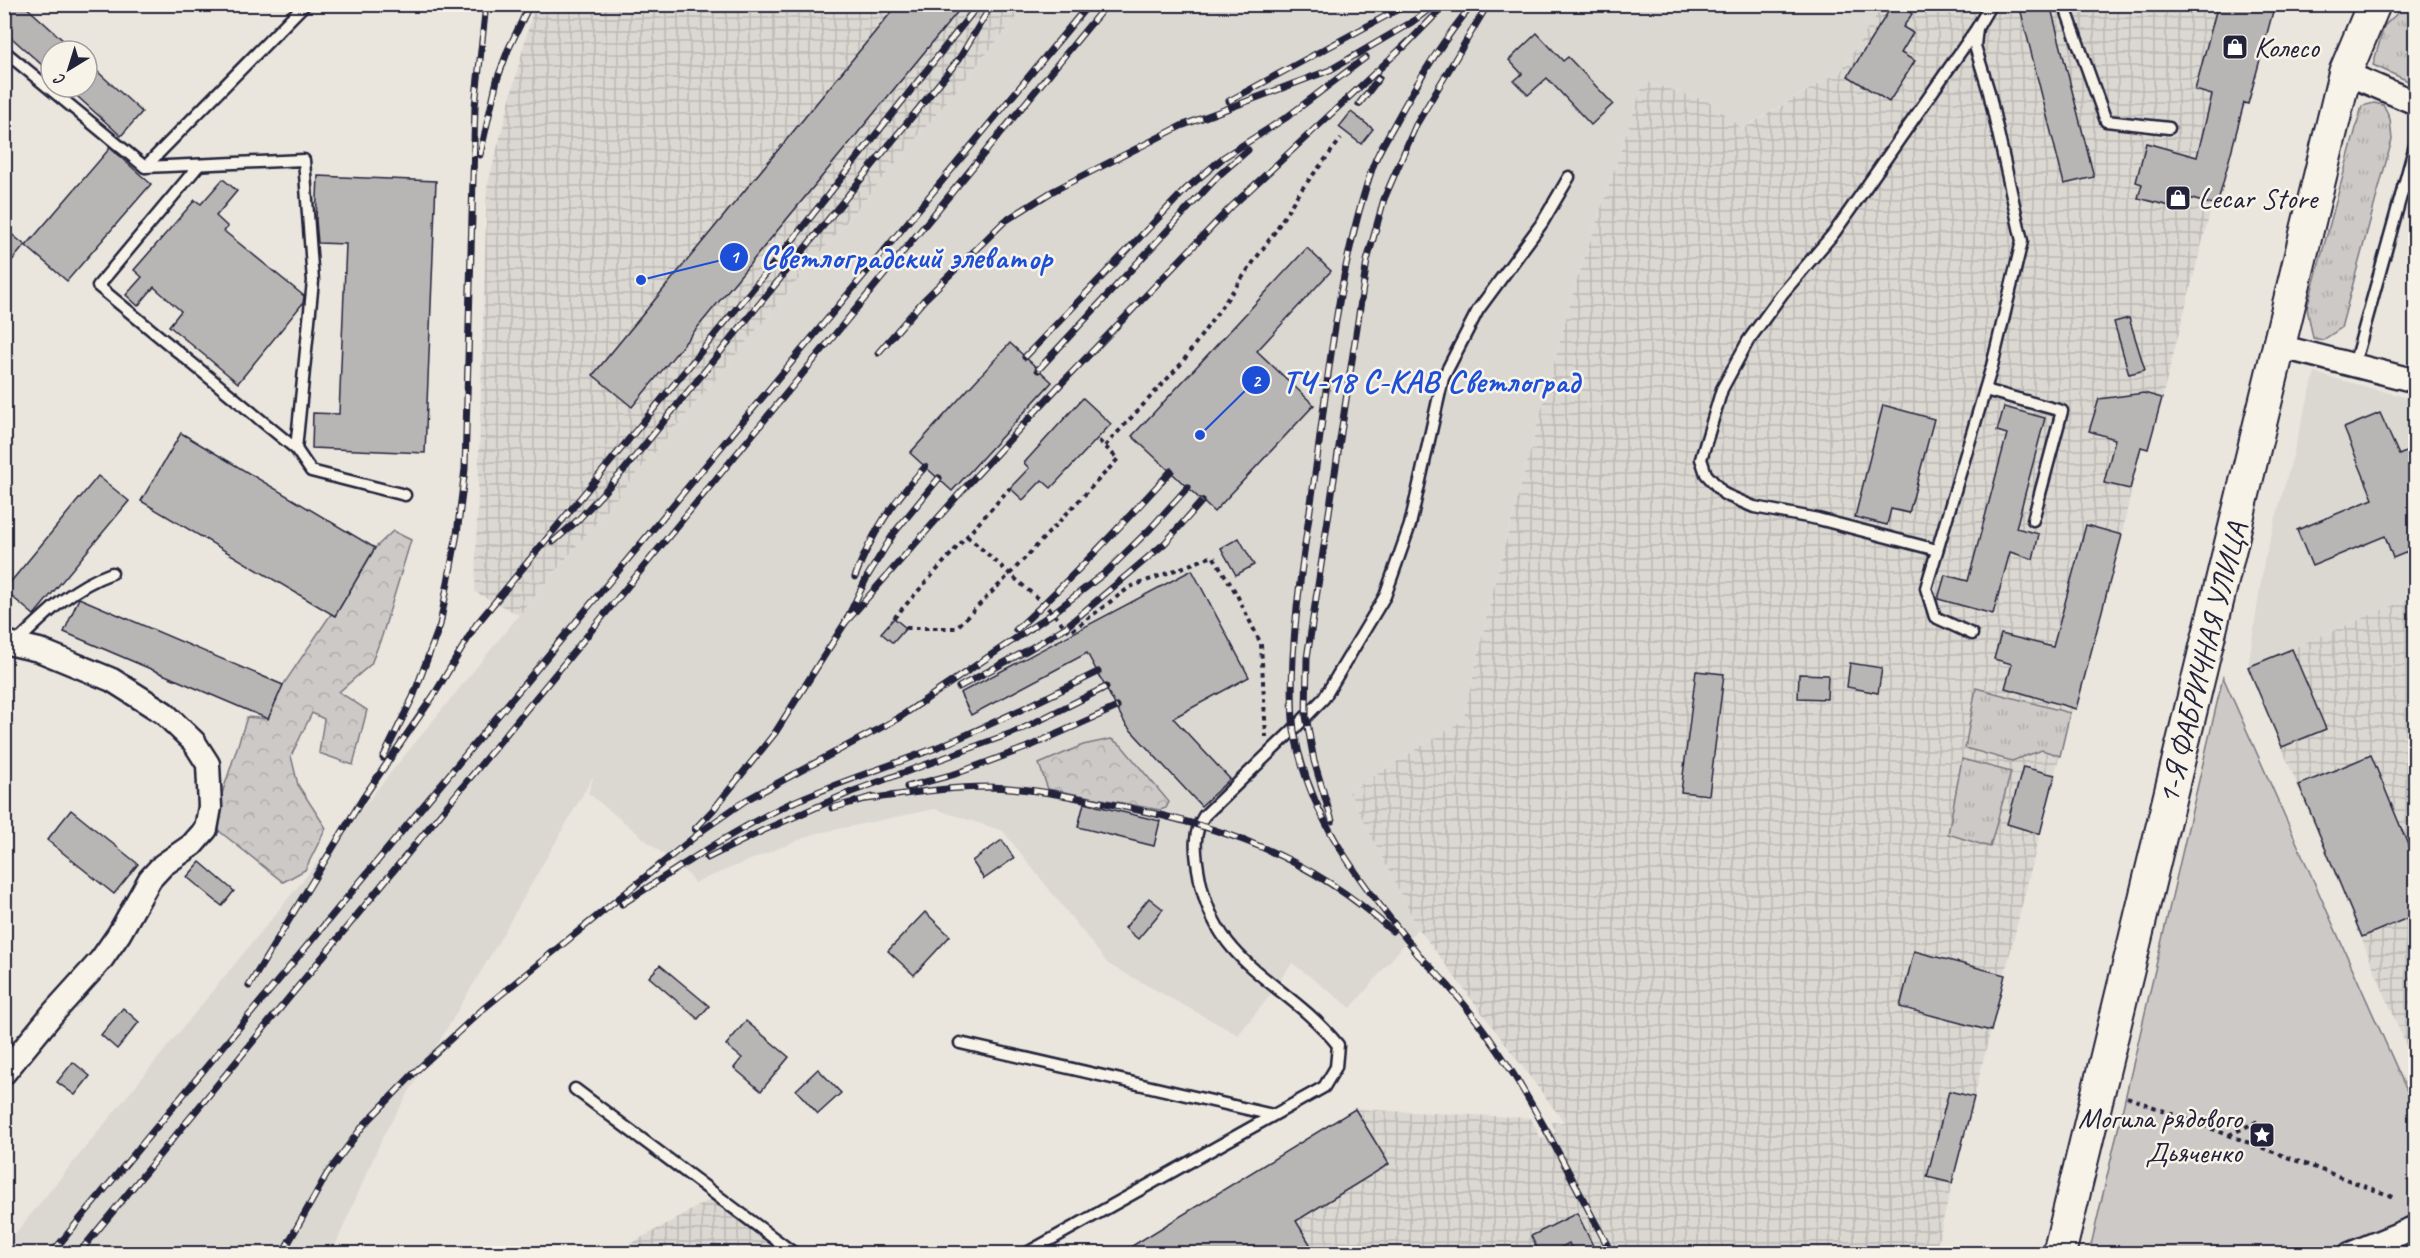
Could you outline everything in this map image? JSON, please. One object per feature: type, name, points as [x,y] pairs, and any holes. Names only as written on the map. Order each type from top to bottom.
[{"type":"main road","points":[[2345,73],[2347,33],[2352,4]]},
{"type":"main road","points":[[2345,73],[2374,4]]},
{"type":"main road","name":"1-Я ФАБРИЧНАЯ УЛИЦА","points":[[2059,1254],[2345,73]]},
{"type":"street","points":[[2345,73],[2415,103]]},
{"type":"street","points":[[2278,346],[2415,381]]},
{"type":"street","points":[[4,1073],[101,960],[119,934],[150,879],[163,865],[192,845],[206,829],[210,807],[208,765],[194,742],[164,713],[112,680],[39,650],[9,644]]},
{"type":"street","points":[[2350,1254],[2415,1227]]},
{"type":"lane","points":[[145,167],[305,4]]},
{"type":"lane","points":[[1937,550],[1818,519],[1754,507],[1724,494],[1706,474],[1701,459],[1722,389],[1748,341],[1782,294],[1834,233],[1977,28],[1991,4]]},
{"type":"lane","points":[[2064,4],[2106,121],[2169,128]]},
{"type":"lane","points":[[1972,634],[1935,616],[1926,588],[1985,390],[2022,241],[1989,92],[1975,46],[1977,28]]},
{"type":"lane","points":[[4,51],[145,167],[304,160],[312,281],[296,448]]},
{"type":"lane","points":[[2354,365],[2415,142]]},
{"type":"lane","points":[[199,165],[98,286],[296,448],[311,471],[405,495]]},
{"type":"lane","points":[[1025,1254],[1324,1087],[1336,1067],[1338,1045],[1320,1023],[1248,966],[1224,941],[1204,899],[1196,853],[1196,834],[1204,816],[1324,698],[1385,596],[1410,525],[1443,378],[1478,310],[1542,223],[1569,177]]},
{"type":"lane","points":[[2403,187],[2415,190]]},
{"type":"lane","points":[[1985,390],[2062,411],[2033,520]]},
{"type":"lane","points":[[9,644],[88,581],[112,573]]},
{"type":"lane","points":[[960,1044],[1273,1115]]},
{"type":"lane","points":[[575,1089],[795,1254]]},
{"type":"path","points":[[1105,446],[1181,364],[1274,233],[1298,194],[1341,139]]},
{"type":"path","points":[[906,628],[956,628],[1118,459],[1096,439]]},
{"type":"path","points":[[894,618],[1010,488]]},
{"type":"path","points":[[968,536],[1045,604],[1070,632],[1130,587],[1214,556],[1236,593],[1261,644],[1267,753]]},
{"type":"path","points":[[2127,1097],[2396,1198]]},
{"type":"path","points":[[2229,1135],[2258,1121]]},
{"type":"shaded area","points":[[520,5],[1027,5],[519,615],[475,592],[487,188],[533,10]]},
{"type":"shaded area","points":[[1027,5],[1883,5],[1841,71],[1741,129],[1710,102],[1644,81],[1574,289],[1495,582],[1463,720],[1349,792],[1418,928],[1351,1008],[1292,963],[1265,1002],[1238,1035],[1108,964],[1003,831],[935,809],[814,834],[694,883],[690,876],[588,793],[594,775],[492,953],[384,1134],[332,1253],[5,1254],[5,1246],[519,615]]},
{"type":"shaded area","points":[[1883,5],[2275,5],[2248,104],[2244,103],[2217,206],[2212,205],[2162,398],[2140,447],[2122,535],[2076,709],[2070,713],[1935,1253],[1119,1254],[1355,1109],[1531,1118],[1541,1139],[1556,1132],[1551,1122],[1564,1122],[1418,928],[1349,792],[1463,720],[1495,582],[1574,289],[1644,81],[1710,102],[1742,129],[1841,71]]},
{"type":"shaded area","points":[[2315,373],[2416,400],[2415,596],[2248,667],[2264,562]]},
{"type":"shaded area","points":[[2415,596],[2415,1067],[2248,667]]},
{"type":"shaded area","points":[[711,1199],[779,1253],[614,1253]]},
{"type":"green space","points":[[2407,4],[2415,5],[2415,84],[2373,65],[2384,26]]},
{"type":"green space","points":[[2374,103],[2383,105],[2390,119],[2392,140],[2341,328],[2323,340],[2313,338],[2307,308],[2362,106]]},
{"type":"green space","points":[[393,531],[411,540],[382,636],[371,664],[339,692],[367,710],[353,765],[319,753],[324,719],[312,713],[291,756],[298,785],[326,828],[305,870],[283,882],[219,831],[218,806],[247,717],[268,719],[283,685],[331,614],[335,616],[375,548]]},
{"type":"green space","points":[[2223,677],[2415,1109],[2415,1253],[2089,1254]]},
{"type":"green space","points":[[1976,688],[2070,713],[2060,756],[2042,750],[2012,761],[1965,748]]},
{"type":"green space","points":[[1111,739],[1121,745],[1169,802],[1166,808],[1160,810],[1048,789],[1039,764],[1083,745]]},
{"type":"green space","points":[[1962,759],[2011,772],[1990,847],[1948,834]]},
{"type":"building","points":[[4,4],[23,4],[62,39],[39,39],[39,62],[4,31]]},
{"type":"building","points":[[898,4],[964,4],[632,407],[593,375]]},
{"type":"building","points":[[1893,4],[1898,4],[1912,14],[1903,27],[1913,33],[1901,53],[1915,61],[1889,102],[1848,76]]},
{"type":"building","points":[[2019,4],[2050,4],[2094,177],[2064,184]]},
{"type":"building","points":[[2218,4],[2275,4],[2248,104],[2244,103],[2217,206],[2185,197],[2182,209],[2138,198],[2142,184],[2136,182],[2146,143],[2197,157],[2212,95],[2195,90]]},
{"type":"building","points":[[1537,33],[1563,61],[1568,57],[1613,104],[1591,125],[1547,78],[1528,95],[1514,81],[1522,74],[1509,60]]},
{"type":"building","points":[[99,73],[142,112],[121,136],[80,99],[99,99]]},
{"type":"building","points":[[1351,112],[1373,129],[1361,144],[1339,127]]},
{"type":"building","points":[[110,148],[151,184],[67,281],[26,246]]},
{"type":"building","points":[[318,176],[436,181],[425,453],[312,448],[313,413],[339,414],[346,244],[318,243],[316,220]]},
{"type":"building","points":[[223,179],[237,191],[216,216],[228,227],[224,231],[304,296],[303,303],[238,383],[169,326],[181,311],[154,287],[138,306],[126,295],[142,277],[134,270],[195,200],[201,204]]},
{"type":"building","points":[[4,228],[25,245],[4,270]]},
{"type":"building","points":[[1307,248],[1331,271],[1257,351],[1314,405],[1214,512],[1132,436]]},
{"type":"building","points":[[2129,318],[2145,370],[2129,374],[2114,322]]},
{"type":"building","points":[[1010,343],[1052,382],[952,491],[910,453]]},
{"type":"building","points":[[2144,393],[2162,398],[2148,449],[2141,447],[2130,489],[2104,483],[2115,439],[2089,431],[2099,399]]},
{"type":"building","points":[[1083,398],[1111,424],[1051,488],[1042,480],[1023,500],[1010,488],[1029,468],[1024,463]]},
{"type":"building","points":[[1883,405],[1934,419],[1909,513],[1891,509],[1887,525],[1855,517]]},
{"type":"building","points":[[2004,407],[2045,418],[2016,528],[2039,534],[2033,559],[2010,552],[1993,614],[1938,599],[1945,575],[1968,581],[2007,434],[1997,431]]},
{"type":"building","points":[[2380,413],[2399,455],[2415,448],[2415,549],[2393,558],[2385,536],[2312,566],[2297,530],[2373,499],[2344,428]]},
{"type":"building","points":[[181,433],[375,548],[335,616],[141,501]]},
{"type":"building","points":[[98,476],[129,501],[34,615],[4,590]]},
{"type":"building","points":[[2086,525],[2122,535],[2076,709],[2005,688],[2012,664],[1994,659],[2001,634],[2053,647]]},
{"type":"building","points":[[1239,538],[1254,565],[1236,575],[1221,548]]},
{"type":"building","points":[[1192,570],[1249,677],[1173,718],[1230,779],[1201,806],[1126,725],[1087,653],[971,715],[960,693]]},
{"type":"building","points":[[79,598],[283,685],[268,719],[64,632]]},
{"type":"building","points":[[894,618],[906,628],[893,643],[881,633]]},
{"type":"building","points":[[2292,649],[2326,729],[2282,747],[2248,667]]},
{"type":"building","points":[[1850,663],[1882,668],[1878,693],[1847,687]]},
{"type":"building","points":[[1696,671],[1724,674],[1709,795],[1681,792]]},
{"type":"building","points":[[1799,674],[1828,675],[1827,699],[1798,698]]},
{"type":"building","points":[[2371,755],[2415,862],[2415,915],[2362,937],[2299,785]]},
{"type":"building","points":[[2023,767],[2055,775],[2040,834],[2007,824]]},
{"type":"building","points":[[1084,803],[1160,821],[1154,846],[1078,827]]},
{"type":"building","points":[[71,810],[138,864],[114,894],[47,840]]},
{"type":"building","points":[[1002,840],[1014,858],[984,879],[972,861]]},
{"type":"building","points":[[200,862],[234,891],[222,906],[187,877]]},
{"type":"building","points":[[1149,898],[1163,909],[1138,939],[1125,928]]},
{"type":"building","points":[[925,912],[950,936],[914,975],[888,951]]},
{"type":"building","points":[[1914,951],[2005,975],[1991,1031],[1900,1007]]},
{"type":"building","points":[[660,965],[709,1006],[698,1019],[649,977]]},
{"type":"building","points":[[123,1008],[139,1022],[117,1049],[101,1035]]},
{"type":"building","points":[[746,1021],[789,1057],[761,1091],[734,1068],[742,1058],[726,1045]]},
{"type":"building","points":[[73,1062],[90,1076],[75,1095],[57,1082]]},
{"type":"building","points":[[818,1069],[841,1093],[818,1114],[796,1090]]},
{"type":"building","points":[[1949,1091],[1974,1097],[1952,1183],[1927,1177]]},
{"type":"building","points":[[1355,1109],[1389,1164],[1296,1221],[1316,1254],[1119,1254]]},
{"type":"building","points":[[1577,1213],[1597,1254],[1574,1254],[1569,1243],[1549,1254],[1540,1254],[1531,1236]]},
{"type":"railway","points":[[383,758],[413,697],[440,625],[457,534],[465,469],[475,106],[486,4]]},
{"type":"railway","points":[[480,155],[497,80],[508,50],[530,4]]},
{"type":"railway","points":[[249,986],[363,798],[434,695],[476,625],[787,247],[979,4]]},
{"type":"railway","points":[[553,542],[578,520],[625,469],[959,59],[992,4]]},
{"type":"railway","points":[[51,1254],[1089,4]]},
{"type":"railway","points":[[78,1254],[1107,4]]},
{"type":"railway","points":[[1229,101],[1408,4]]},
{"type":"railway","points":[[878,353],[924,300],[1005,221],[1053,191],[1181,126],[1330,70],[1412,22],[1436,4]]},
{"type":"railway","points":[[1404,47],[1446,4]]},
{"type":"railway","points":[[1420,956],[1359,878],[1326,823],[1312,794],[1301,763],[1294,730],[1293,658],[1301,573],[1335,326],[1361,205],[1375,161],[1403,109],[1440,48],[1473,4]]},
{"type":"railway","points":[[1332,821],[1314,761],[1306,716],[1307,658],[1367,261],[1384,199],[1416,125],[1488,4]]},
{"type":"railway","points":[[845,623],[1058,387],[1231,207],[1408,42]]},
{"type":"railway","points":[[1025,357],[1186,189],[1224,157],[1287,117],[1366,57]]},
{"type":"railway","points":[[1359,104],[1379,78]]},
{"type":"railway","points":[[1038,370],[1219,175],[1248,150]]},
{"type":"railway","points":[[855,577],[884,518],[925,467]]},
{"type":"railway","points":[[1016,630],[1095,552],[1171,471]]},
{"type":"railway","points":[[695,829],[775,733],[845,623],[867,577],[894,533],[939,478]]},
{"type":"railway","points":[[282,1254],[327,1174],[363,1126],[416,1071],[483,1009],[703,830],[746,800],[897,719],[1053,613],[1106,572],[1150,529],[1188,487]]},
{"type":"railway","points":[[959,687],[1066,627],[1165,543],[1202,501]]},
{"type":"railway","points":[[622,904],[683,864],[789,804],[958,739],[1098,672]]},
{"type":"railway","points":[[707,858],[851,792],[1020,730],[1106,687]]},
{"type":"railway","points":[[907,787],[955,774],[1028,747],[1117,707]]},
{"type":"railway","points":[[866,799],[957,788],[1004,788],[1064,795],[1189,822],[1261,847],[1295,863],[1360,904],[1392,931]]},
{"type":"railway","points":[[832,808],[872,797]]},
{"type":"railway","points":[[1414,951],[1446,983],[1501,1055],[1548,1134],[1612,1254]]},
{"type":"place","name":"Колесо","points":[[2235,47]]},
{"type":"place","name":"Lecar Store","points":[[2178,198]]},
{"type":"place","name":"Светлоградский элеватор","points":[[641,280]]},
{"type":"place","name":"ТЧ-18 С-КАВ Светлоград","points":[[1200,435]]},
{"type":"place","name":"Могила рядового Дьяченко","points":[[2262,1135]]}]
